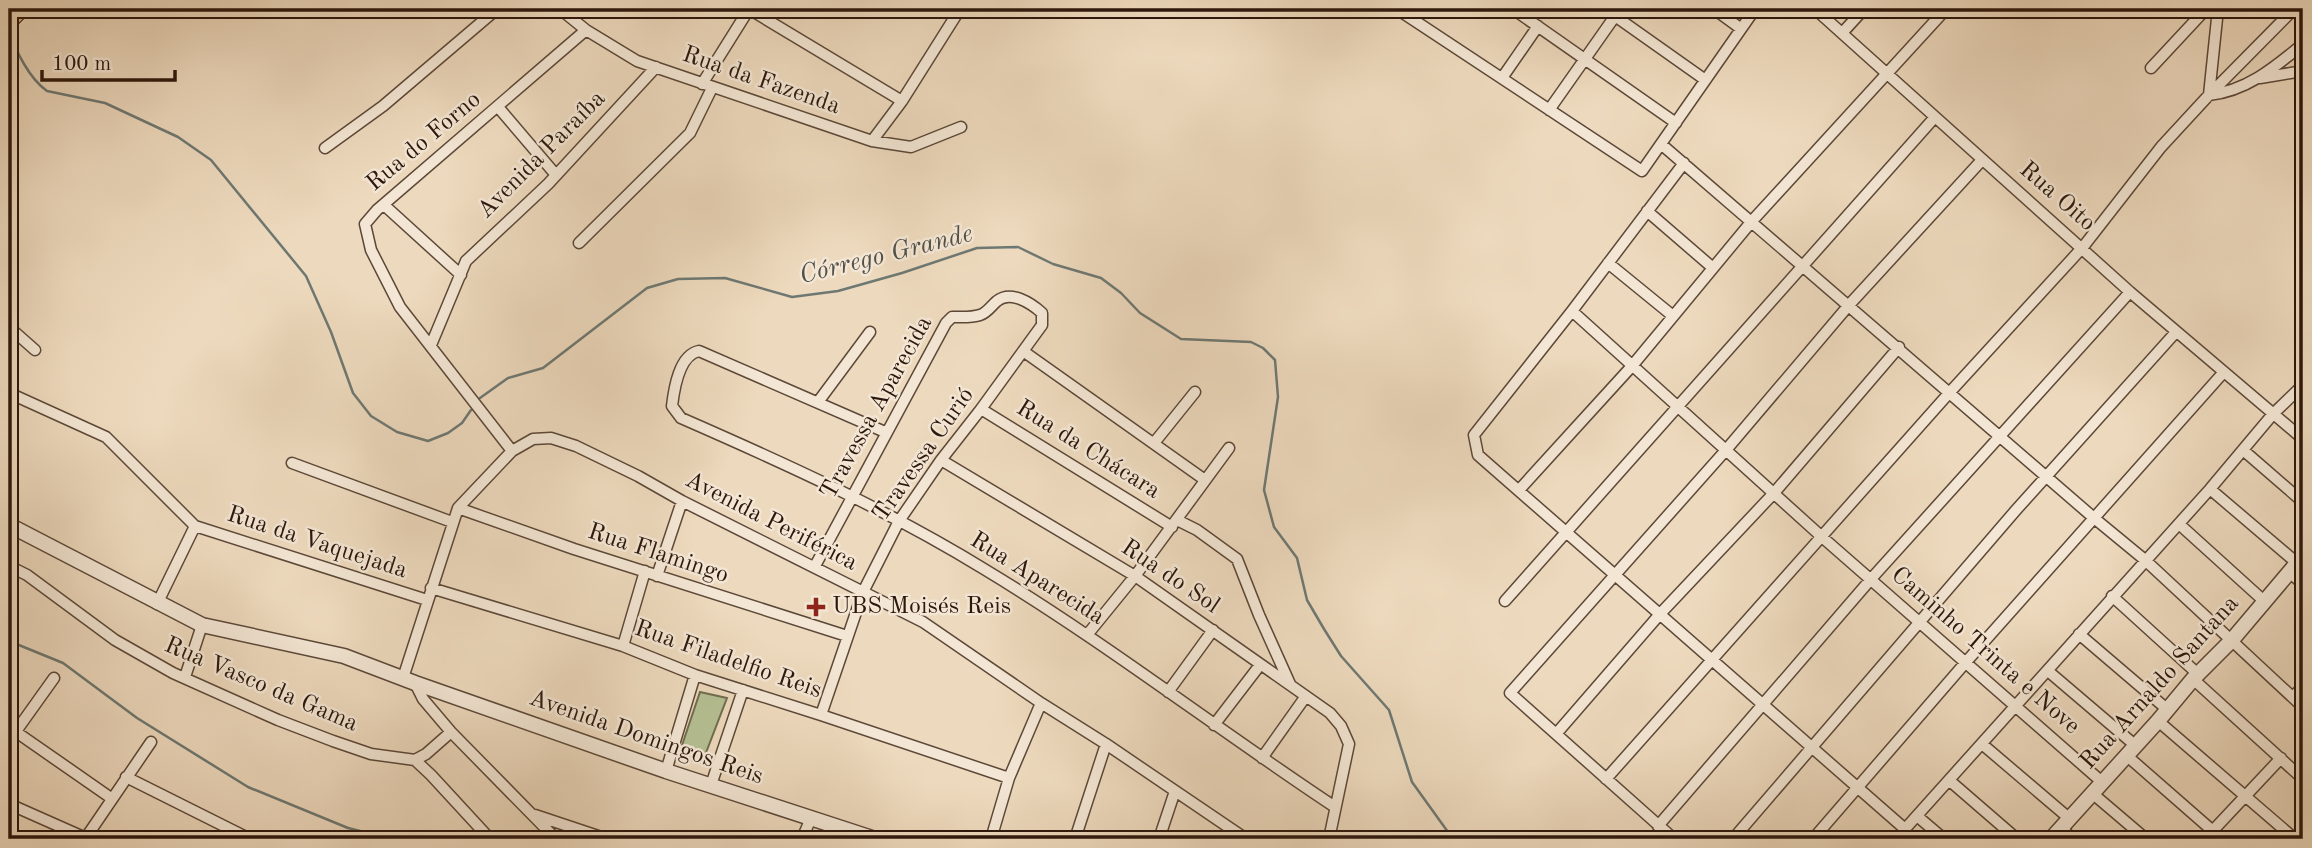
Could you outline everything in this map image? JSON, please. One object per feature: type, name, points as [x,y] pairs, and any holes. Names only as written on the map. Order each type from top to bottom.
[{"type":"highway","points":[[9,20],[20,9]]},
{"type":"street","points":[[326,148],[383,106],[497,9]]},
{"type":"street","name":"Rua da Fazenda","points":[[560,9],[586,30],[638,61],[872,141],[911,147],[961,127]]},
{"type":"street","points":[[579,243],[690,133],[707,86],[748,9],[902,101]]},
{"type":"street","points":[[872,141],[902,101],[960,9]]},
{"type":"street","points":[[1513,9],[1676,123]]},
{"type":"street","points":[[1714,9],[1740,29]]},
{"type":"street","points":[[1401,10],[1642,171],[1755,9]]},
{"type":"street","name":"Rua Oito","points":[[1815,9],[2130,292],[2303,439]]},
{"type":"street","points":[[1843,32],[1864,9]]},
{"type":"street","points":[[1519,490],[1632,366],[1752,221],[1946,9]]},
{"type":"street","points":[[2151,68],[2206,9]]},
{"type":"street","points":[[2210,95],[2218,9]]},
{"type":"street","points":[[1606,779],[1950,392],[2083,247],[2161,147],[2294,9]]},
{"type":"street","points":[[1549,110],[1613,11],[1704,79]]},
{"type":"street","points":[[1502,78],[1538,26]]},
{"type":"street","name":"Rua do Forno","points":[[431,345],[400,307],[371,250],[365,224],[369,217],[586,30]]},
{"type":"street","points":[[2210,95],[2228,93],[2257,79],[2303,44]]},
{"type":"street","name":"Avenida Paraíba","points":[[431,345],[466,261],[556,175],[656,67]]},
{"type":"street","points":[[2257,79],[2303,71]]},
{"type":"street","points":[[498,107],[556,175]]},
{"type":"street","points":[[1505,601],[1935,117]]},
{"type":"street","points":[[1661,144],[2145,560],[2303,707]]},
{"type":"street","points":[[1674,839],[1510,693],[1726,450],[1849,305],[1982,160]]},
{"type":"street","points":[[1684,163],[1474,435],[1478,455],[1905,829]]},
{"type":"street","points":[[384,205],[461,275]]},
{"type":"street","points":[[1647,211],[1713,268]]},
{"type":"street","points":[[1608,263],[1673,317]]},
{"type":"street","points":[[1658,826],[1871,579],[2130,292]]},
{"type":"street","name":"Travessa Aparecida","points":[[815,566],[946,323],[952,317],[982,315],[999,299],[1017,298],[1042,313],[1042,325],[1026,347]]},
{"type":"street","name":"Caminho Trinta e Nove","points":[[1572,311],[1822,537],[1966,662],[2146,839]]},
{"type":"street","points":[[9,327],[35,350]]},
{"type":"street","points":[[870,332],[818,402],[885,432]]},
{"type":"street","points":[[1733,839],[2046,475],[2176,332]]},
{"type":"street","points":[[431,345],[512,451],[458,508],[427,600],[409,681],[451,732],[556,839]]},
{"type":"street","points":[[1026,347],[1205,480]]},
{"type":"street","name":"Travessa Curió","points":[[821,715],[863,592],[899,521],[940,460],[1026,347]]},
{"type":"street","points":[[1556,734],[1660,614],[1774,493],[1899,347]]},
{"type":"street","name":"Rua Aparecida","points":[[818,402],[699,351],[692,352],[686,359],[674,390],[672,407],[681,418],[851,495],[984,568],[1087,635],[1335,807]]},
{"type":"street","points":[[1813,839],[2223,373]]},
{"type":"street","points":[[1896,839],[2179,524],[2273,414],[2303,385]]},
{"type":"street","points":[[1154,443],[1195,392]]},
{"type":"street","points":[[9,393],[106,437],[195,526],[157,604]]},
{"type":"street","name":"Rua da Chácara","points":[[981,409],[1175,523],[1197,530],[1237,559],[1291,686]]},
{"type":"street","name":"Avenida Periférica","points":[[512,451],[533,439],[551,438],[576,446],[923,622],[1242,838]]},
{"type":"street","points":[[1087,635],[1135,576],[1229,447]]},
{"type":"street","points":[[2243,450],[2303,502]]},
{"type":"street","name":"Rua do Sol","points":[[940,460],[1135,576],[1330,713],[1341,726],[1349,744],[1335,807]]},
{"type":"street","points":[[292,463],[452,522]]},
{"type":"street","points":[[2210,489],[2296,564],[2303,584]]},
{"type":"street","points":[[657,576],[682,502]]},
{"type":"street","name":"Rua Flamingo","points":[[458,508],[574,549],[847,636]]},
{"type":"street","points":[[2179,524],[2264,601]]},
{"type":"street","name":"Avenida Domingos Reis","points":[[9,525],[202,625],[344,656],[666,771],[875,839]]},
{"type":"street","name":"Rua da Vaquejada","points":[[195,526],[427,600]]},
{"type":"street","name":"Rua Arnaldo Santana","points":[[2061,829],[2232,640],[2296,564]]},
{"type":"street","name":"Rua Vasco da Gama","points":[[9,566],[37,582],[81,617],[156,664],[333,741],[370,754],[415,760]]},
{"type":"street","points":[[623,646],[645,571]]},
{"type":"street","name":"Rua Filadelfio Reis","points":[[431,588],[623,646],[695,675],[1009,778]]},
{"type":"street","points":[[2112,596],[2281,758],[2301,772]]},
{"type":"street","points":[[184,677],[202,625]]},
{"type":"street","points":[[1168,692],[1213,630]]},
{"type":"street","points":[[2079,634],[2295,839]]},
{"type":"street","points":[[1214,724],[1260,665]]},
{"type":"street","points":[[2048,671],[2131,751],[2209,835],[2222,839]]},
{"type":"street","points":[[666,771],[695,675]]},
{"type":"street","points":[[54,678],[11,733],[111,799]]},
{"type":"street","points":[[2293,697],[2303,686]]},
{"type":"street","points":[[711,785],[743,690]]},
{"type":"street","points":[[1262,758],[1306,696]]},
{"type":"street","points":[[991,839],[1009,778],[1041,703]]},
{"type":"street","points":[[451,732],[415,760],[490,839]]},
{"type":"street","points":[[9,804],[86,839],[151,742]]},
{"type":"street","points":[[1075,839],[1106,744]]},
{"type":"street","points":[[1982,744],[2073,839]]},
{"type":"street","points":[[2209,835],[2281,758]]},
{"type":"street","points":[[126,777],[242,837]]},
{"type":"street","points":[[1950,781],[2017,839]]},
{"type":"street","points":[[1159,839],[1175,791]]},
{"type":"street","points":[[1329,839],[1335,807]]},
{"type":"street","points":[[532,814],[607,839]]},
{"type":"street","points":[[1917,816],[1944,839]]},
{"type":"street","points":[[802,839],[811,818]]},
{"type":"green space","points":[[700,692],[727,698],[702,763],[678,757]]},
{"type":"waterway","name":"Córrego Grande","points":[[10,31],[24,64],[47,91],[105,103],[178,137],[211,160],[306,276],[331,332],[353,393],[371,416],[397,432],[428,441],[448,433],[462,423],[471,410]]},
{"type":"waterway","name":"Córrego Grande","points":[[480,398],[508,378],[543,368],[647,288],[678,279],[725,278],[792,297],[838,291],[977,248],[1018,247],[1053,264],[1101,278],[1121,293],[1140,313],[1181,339],[1251,342],[1263,348],[1275,360],[1278,397],[1264,490],[1274,527],[1297,558],[1307,600],[1324,629],[1341,656],[1389,710],[1412,782],[1453,839]]},
{"type":"waterway","points":[[9,641],[63,663],[137,718],[248,787],[348,828],[392,839]]},
{"type":"place","name":"UBS Moisés Reis","points":[[816,607]]}]
